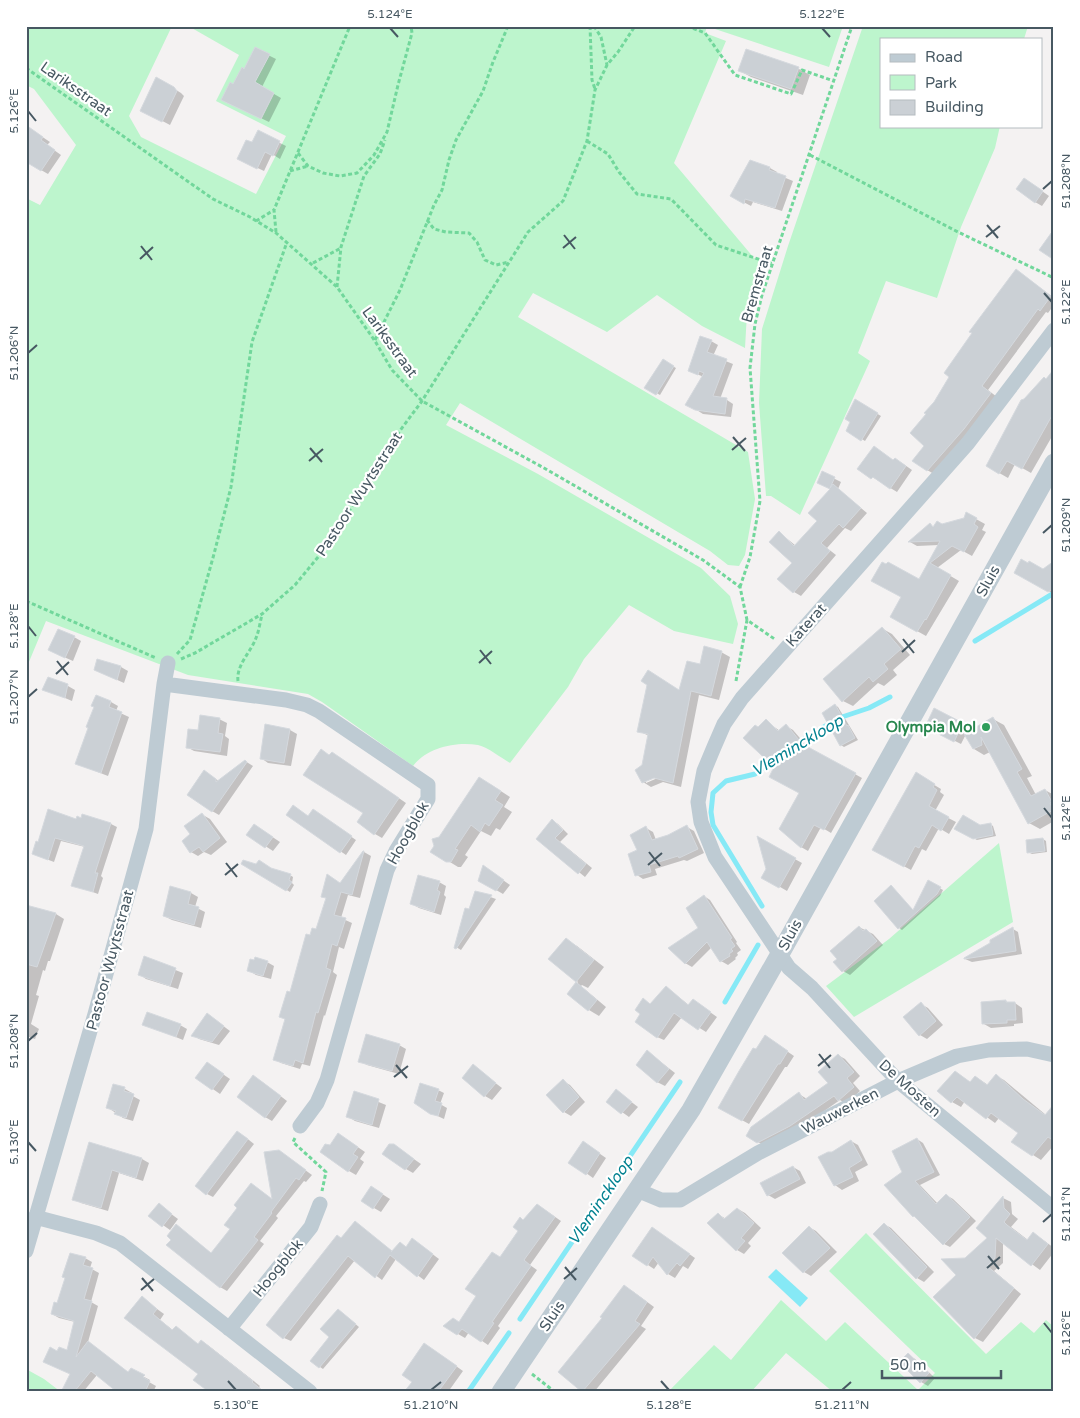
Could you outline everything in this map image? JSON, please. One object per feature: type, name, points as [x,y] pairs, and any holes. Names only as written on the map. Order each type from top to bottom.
[{"type":"street","name":"Katerat","points":[[780,954],[715,857],[701,822],[698,802],[704,771],[724,724],[742,698],[788,644],[968,443],[1054,330]]},
{"type":"street","name":"Sluis","points":[[501,1392],[691,1110],[1054,462]]},
{"type":"street","name":"Pastoor Wuytsstraat","points":[[26,1251],[98,1004],[146,828],[168,663]]},
{"type":"street","name":"Hoogblok","points":[[164,684],[286,700],[307,705],[319,711],[428,785],[428,799],[396,851],[387,870],[327,1080],[317,1103],[300,1126]]},
{"type":"street","name":"De Mosten","points":[[780,954],[788,968],[812,988],[898,1081],[1054,1209]]},
{"type":"street","name":"Wauwerken","points":[[638,1190],[661,1200],[680,1200],[758,1153],[898,1081],[957,1056],[989,1050],[1026,1049],[1054,1055]]},
{"type":"street","name":"Hoogblok","points":[[230,1329],[311,1227],[320,1204]]},
{"type":"street","points":[[35,1217],[96,1233],[120,1243],[310,1392]]},
{"type":"path","points":[[276,233],[274,210],[350,26]]},
{"type":"path","points":[[337,287],[341,247],[364,176],[380,154],[388,132],[412,33],[411,26]]},
{"type":"path","points":[[375,341],[400,290],[427,220],[442,190],[456,140],[483,91],[508,26]]},
{"type":"path","points":[[592,26],[601,37],[607,65]]},
{"type":"path","points":[[592,26],[592,80],[595,90]]},
{"type":"path","points":[[595,90],[607,65],[636,26]]},
{"type":"path","points":[[687,26],[704,33],[735,75],[791,94],[802,70],[834,81]]},
{"type":"path","name":"Bremstraat","points":[[740,587],[750,557],[760,501],[750,368],[755,324],[762,295],[852,26]]},
{"type":"path","name":"Lariksstraat","points":[[26,68],[213,199],[276,233],[313,263],[337,287],[375,341],[392,370],[422,401],[544,468],[695,555],[740,587]]},
{"type":"path","name":"Pastoor Wuytsstraat","points":[[168,663],[195,653],[262,614],[295,585],[328,545],[393,440],[422,401],[528,232],[563,201],[586,141],[595,90]]},
{"type":"path","points":[[298,153],[308,166],[323,173],[340,176],[357,172],[374,155],[388,132]]},
{"type":"path","points":[[586,141],[608,154],[619,172],[637,194],[671,200],[716,245],[773,264]]},
{"type":"path","points":[[810,155],[958,232],[1054,278]]},
{"type":"path","points":[[290,171],[308,166]]},
{"type":"path","points":[[256,221],[274,210]]},
{"type":"path","points":[[427,220],[434,229],[446,232],[469,233],[477,242],[485,260],[496,265],[509,262]]},
{"type":"path","points":[[26,601],[168,663],[190,640],[212,564],[231,487],[252,342],[287,242]]},
{"type":"path","points":[[313,263],[341,247]]},
{"type":"path","points":[[740,587],[747,620],[736,681],[742,698]]},
{"type":"path","points":[[240,695],[237,676],[242,662],[256,638],[262,614]]},
{"type":"path","points":[[747,620],[773,639],[788,644]]},
{"type":"path","points":[[300,1126],[293,1142],[326,1172],[320,1204]]},
{"type":"path","points":[[519,1364],[555,1392]]},
{"type":"green space","points":[[26,26],[172,26],[707,26],[705,33],[726,41],[674,163],[754,258],[766,262],[753,292],[747,313],[745,348],[702,326],[657,295],[607,332],[533,293],[518,317],[748,452],[755,499],[745,555],[739,566],[728,565],[710,551],[460,403],[446,425],[538,474],[701,568],[730,596],[738,624],[733,644],[674,631],[629,605],[584,659],[568,687],[510,763],[482,746],[460,744],[433,750],[413,766],[308,694],[188,675],[46,621],[26,669],[26,198],[40,205],[76,145],[34,89],[26,85]],"holes":[[[172,26],[190,27],[239,55],[216,101],[286,136],[256,194],[141,137],[129,116]]]},
{"type":"green space","points":[[712,26],[843,26],[829,67],[712,28]]},
{"type":"green space","points":[[863,26],[1028,26],[1024,38],[880,38],[880,128],[1000,128],[995,148],[961,227],[937,298],[886,281],[858,353],[870,361],[800,515],[771,496],[766,496],[759,403],[762,329],[788,246]]},
{"type":"green space","points":[[999,843],[1013,922],[854,1017],[826,986],[889,939]]},
{"type":"green space","points":[[866,1233],[986,1354],[1021,1322],[1034,1333],[1046,1320],[1054,1327],[1054,1392],[833,1392],[786,1353],[751,1392],[668,1392],[714,1345],[731,1360],[781,1300],[826,1341],[845,1322],[918,1390],[935,1373],[829,1271]]},
{"type":"green space","points":[[26,1369],[44,1379],[61,1392],[26,1392]]},
{"type":"water","points":[[776,1269],[808,1298],[800,1307],[768,1277]]},
{"type":"building","points":[[255,47],[270,54],[255,82],[274,93],[261,119],[221,100],[230,82],[233,84],[242,67],[244,69]]},
{"type":"building","points":[[746,49],[799,67],[791,89],[738,71]]},
{"type":"building","points":[[156,77],[174,87],[177,91],[162,122],[140,111]]},
{"type":"building","points":[[26,125],[43,137],[41,140],[55,150],[41,171],[26,162]]},
{"type":"building","points":[[258,130],[280,141],[273,156],[265,152],[257,169],[237,159],[246,140],[252,142]]},
{"type":"building","points":[[750,160],[770,167],[769,170],[786,176],[775,208],[745,199],[744,204],[730,196]]},
{"type":"building","points":[[1024,178],[1043,191],[1035,203],[1016,189]]},
{"type":"building","points":[[1054,229],[1054,260],[1039,250]]},
{"type":"building","points":[[1016,269],[1051,296],[1040,311],[1038,309],[982,386],[991,393],[964,429],[927,471],[912,461],[924,446],[910,433],[926,414],[924,413],[934,402],[949,377],[944,373],[972,333],[969,332]]},
{"type":"building","points":[[700,336],[712,340],[707,352],[727,359],[713,396],[727,398],[725,414],[695,410],[685,405],[704,373],[699,371],[698,375],[688,371]]},
{"type":"building","points":[[663,359],[674,366],[656,395],[644,388]]},
{"type":"building","points":[[1054,369],[1054,412],[1022,469],[1007,461],[999,474],[986,466],[1021,400],[1044,377],[1046,379]]},
{"type":"building","points":[[855,399],[878,413],[861,441],[846,431],[850,422],[845,419]]},
{"type":"building","points":[[874,446],[893,460],[895,458],[906,466],[890,489],[857,469]]},
{"type":"building","points":[[822,471],[835,477],[830,488],[833,484],[861,508],[843,528],[839,524],[821,543],[830,551],[793,593],[777,579],[792,563],[769,542],[779,531],[794,546],[817,521],[808,513],[830,489],[817,483]]},
{"type":"building","points":[[966,512],[977,518],[974,524],[978,527],[964,552],[952,546],[930,563],[951,575],[926,620],[917,632],[890,617],[901,597],[871,581],[882,562],[886,564],[888,562],[919,579],[940,541],[908,542],[930,523],[933,527],[937,521],[942,524],[964,518]]},
{"type":"building","points":[[1021,559],[1043,569],[1054,561],[1054,588],[1048,592],[1014,573]]},
{"type":"building","points":[[882,627],[901,649],[884,664],[888,669],[873,682],[869,677],[842,702],[823,679]]},
{"type":"building","points":[[58,629],[75,636],[65,658],[48,650]]},
{"type":"building","points":[[704,646],[722,651],[711,696],[691,691],[673,783],[654,778],[642,783],[635,770],[642,765],[648,734],[637,732],[647,685],[641,681],[648,670],[679,690],[687,661],[700,664]]},
{"type":"building","points":[[97,659],[121,666],[117,680],[94,670]]},
{"type":"building","points":[[48,677],[68,684],[65,698],[42,690]]},
{"type":"building","points":[[96,695],[111,701],[109,707],[122,712],[101,773],[75,764],[88,728],[86,727],[94,707],[91,706]]},
{"type":"building","points":[[835,704],[855,738],[840,746],[822,713]]},
{"type":"building","points":[[934,708],[963,723],[954,742],[925,727]]},
{"type":"building","points":[[200,715],[220,718],[218,733],[223,734],[220,752],[186,748],[188,729],[198,730]]},
{"type":"building","points":[[993,717],[1022,769],[1017,772],[1031,796],[1045,789],[1052,802],[1050,803],[1053,810],[1028,824],[981,737],[982,745],[973,749],[964,734]]},
{"type":"building","points":[[766,719],[778,731],[786,724],[799,740],[797,741],[856,773],[824,830],[814,825],[801,848],[779,829],[799,793],[769,777],[774,767],[743,738],[755,725],[758,727]]},
{"type":"building","points":[[265,724],[290,729],[284,763],[260,759]]},
{"type":"building","points":[[321,749],[329,755],[332,752],[399,798],[374,835],[357,822],[363,813],[303,775]]},
{"type":"building","points":[[245,760],[247,762],[212,812],[187,795],[204,770],[216,779],[216,782]]},
{"type":"building","points":[[916,772],[935,784],[933,787],[937,790],[929,806],[949,817],[941,831],[932,825],[919,848],[915,846],[904,867],[872,850]]},
{"type":"building","points":[[479,777],[501,791],[495,800],[503,805],[489,826],[485,823],[480,832],[471,825],[455,849],[458,850],[451,862],[446,862],[430,852],[434,846],[432,839],[439,837]]},
{"type":"building","points":[[293,805],[308,816],[313,809],[352,836],[340,853],[286,815]]},
{"type":"building","points":[[48,809],[76,819],[77,816],[81,818],[82,814],[111,823],[95,873],[98,873],[93,892],[71,886],[84,846],[55,838],[48,860],[32,854],[36,841],[38,842]]},
{"type":"building","points":[[202,813],[220,838],[203,852],[199,847],[190,853],[182,841],[190,834],[184,826]]},
{"type":"building","points":[[963,815],[980,825],[991,823],[993,835],[973,839],[954,829]]},
{"type":"building","points":[[552,819],[563,830],[555,838],[586,864],[578,874],[536,839]]},
{"type":"building","points":[[254,824],[273,837],[265,848],[246,835]]},
{"type":"building","points":[[687,825],[698,849],[679,858],[678,856],[649,865],[651,872],[635,876],[628,854],[637,850],[630,835],[646,826],[652,840],[668,835]]},
{"type":"building","points":[[757,836],[796,858],[779,888],[761,878],[766,869]]},
{"type":"building","points":[[1043,838],[1045,851],[1027,853],[1026,840]]},
{"type":"building","points":[[363,851],[352,895],[341,892],[334,915],[346,918],[337,946],[332,944],[326,968],[331,970],[318,1013],[316,1012],[303,1063],[295,1060],[293,1066],[273,1060],[285,1019],[279,1017],[287,991],[290,992],[306,934],[310,935],[312,928],[316,929],[326,898],[321,897],[327,874],[340,883]]},
{"type":"building","points":[[243,860],[256,864],[259,860],[271,868],[291,874],[289,880],[292,882],[286,891],[241,864]]},
{"type":"building","points":[[483,865],[504,880],[496,891],[478,881]]},
{"type":"building","points":[[418,875],[440,881],[437,890],[440,892],[434,912],[410,904]]},
{"type":"building","points":[[928,880],[941,887],[937,894],[898,929],[874,901],[891,885],[913,910]]},
{"type":"building","points":[[170,886],[191,892],[188,904],[199,907],[194,925],[163,916]]},
{"type":"building","points":[[475,891],[492,895],[456,949],[454,948],[465,908],[469,909]]},
{"type":"building","points":[[704,895],[732,938],[730,939],[735,946],[731,949],[733,951],[729,954],[730,956],[720,962],[707,942],[685,964],[668,948],[698,928],[686,908]]},
{"type":"building","points":[[26,905],[56,913],[37,967],[26,964]]},
{"type":"building","points":[[859,926],[863,931],[866,929],[877,941],[842,972],[833,962],[837,959],[830,951]]},
{"type":"building","points":[[1013,927],[1016,951],[964,959],[990,943],[990,940]]},
{"type":"building","points":[[566,938],[594,960],[576,982],[548,959]]},
{"type":"building","points":[[144,956],[176,968],[170,986],[138,975]]},
{"type":"building","points":[[255,957],[268,961],[263,976],[247,971],[250,959],[254,960]]},
{"type":"building","points":[[576,982],[597,1000],[588,1011],[567,994]]},
{"type":"building","points":[[666,986],[688,1005],[693,999],[711,1012],[698,1030],[674,1013],[657,1038],[635,1022],[640,1014],[635,1010],[643,998],[650,1004]]},
{"type":"building","points":[[1006,1000],[1006,1002],[1015,1002],[1016,1020],[1007,1020],[1007,1023],[982,1024],[981,1002]]},
{"type":"building","points":[[921,1002],[936,1021],[919,1036],[903,1017]]},
{"type":"building","points":[[147,1012],[181,1024],[176,1037],[142,1025]]},
{"type":"building","points":[[207,1013],[224,1026],[212,1042],[191,1036]]},
{"type":"building","points":[[366,1034],[400,1044],[392,1071],[358,1062]]},
{"type":"building","points":[[765,1035],[788,1051],[742,1121],[718,1108],[753,1048],[756,1049]]},
{"type":"building","points":[[647,1050],[669,1069],[657,1083],[636,1065]]},
{"type":"building","points":[[838,1054],[854,1072],[847,1078],[854,1087],[838,1101],[834,1096],[790,1126],[757,1143],[746,1136],[751,1127],[799,1092],[804,1100],[828,1083],[818,1072]]},
{"type":"building","points":[[207,1062],[224,1074],[212,1090],[195,1078]]},
{"type":"building","points":[[473,1064],[496,1083],[484,1097],[462,1078]]},
{"type":"building","points":[[955,1071],[970,1082],[975,1076],[987,1085],[996,1074],[1023,1099],[1045,1115],[1054,1104],[1054,1141],[1048,1137],[1032,1156],[1011,1142],[1018,1133],[991,1113],[986,1119],[957,1097],[951,1103],[937,1091]]},
{"type":"building","points":[[253,1075],[281,1096],[265,1118],[237,1097]]},
{"type":"building","points":[[563,1079],[579,1097],[563,1113],[546,1095]]},
{"type":"building","points":[[420,1083],[439,1089],[435,1101],[442,1103],[438,1116],[430,1114],[414,1103]]},
{"type":"building","points":[[113,1084],[125,1087],[124,1091],[134,1094],[126,1118],[114,1114],[116,1111],[106,1108]]},
{"type":"building","points":[[616,1089],[632,1102],[621,1114],[606,1102]]},
{"type":"building","points":[[354,1091],[379,1099],[372,1125],[346,1117]]},
{"type":"building","points":[[237,1131],[248,1139],[206,1195],[195,1186]]},
{"type":"building","points":[[338,1133],[358,1147],[353,1154],[358,1157],[348,1172],[320,1152],[325,1144],[330,1145]]},
{"type":"building","points":[[917,1138],[934,1172],[915,1181],[936,1204],[946,1194],[970,1217],[943,1245],[913,1217],[884,1185],[902,1172],[892,1151]]},
{"type":"building","points":[[851,1140],[862,1160],[849,1168],[853,1177],[834,1186],[818,1157],[832,1152]]},
{"type":"building","points":[[583,1141],[600,1153],[586,1175],[568,1163]]},
{"type":"building","points":[[89,1142],[142,1158],[136,1178],[112,1170],[101,1208],[72,1200]]},
{"type":"building","points":[[389,1144],[394,1144],[414,1159],[405,1170],[382,1154]]},
{"type":"building","points":[[279,1150],[306,1170],[299,1180],[296,1178],[271,1212],[254,1237],[258,1240],[220,1288],[166,1245],[171,1240],[167,1236],[176,1224],[211,1253],[230,1229],[224,1225],[237,1208],[234,1205],[251,1183],[272,1199],[264,1152]]},
{"type":"building","points":[[793,1166],[800,1179],[767,1196],[760,1183]]},
{"type":"building","points":[[371,1186],[383,1194],[373,1209],[361,1201]]},
{"type":"building","points":[[1003,1196],[1004,1208],[1010,1214],[1004,1222],[1027,1240],[1033,1232],[1048,1244],[1031,1266],[996,1238],[995,1258],[987,1266],[1014,1288],[974,1339],[933,1297],[956,1275],[941,1259],[965,1258],[987,1238],[976,1228]]},
{"type":"building","points":[[159,1203],[172,1214],[162,1227],[148,1216]]},
{"type":"building","points":[[537,1204],[555,1217],[524,1260],[531,1266],[492,1322],[494,1323],[481,1342],[462,1329],[457,1335],[443,1326],[453,1318],[459,1322],[476,1296],[465,1289],[492,1252],[500,1257],[518,1231],[513,1227],[520,1217],[523,1220]]},
{"type":"building","points":[[737,1208],[754,1223],[741,1238],[745,1241],[736,1251],[707,1223],[718,1213],[724,1219]]},
{"type":"building","points":[[355,1221],[392,1251],[400,1242],[406,1247],[412,1238],[433,1254],[417,1277],[390,1255],[375,1278],[348,1256],[283,1339],[266,1325],[337,1235],[341,1238]]},
{"type":"building","points":[[884,1223],[927,1267],[916,1279],[873,1234]]},
{"type":"building","points":[[809,1226],[830,1248],[803,1273],[782,1253]]},
{"type":"building","points":[[652,1227],[690,1254],[680,1266],[677,1263],[667,1275],[653,1257],[647,1266],[632,1256]]},
{"type":"building","points":[[70,1253],[86,1257],[83,1265],[93,1268],[84,1299],[92,1301],[76,1357],[88,1341],[128,1372],[131,1368],[145,1375],[143,1377],[150,1381],[145,1392],[117,1392],[91,1371],[74,1392],[61,1392],[70,1374],[43,1362],[50,1347],[57,1351],[59,1347],[67,1350],[74,1321],[51,1314],[54,1302],[57,1303],[65,1278],[62,1277]]},
{"type":"building","points":[[624,1285],[647,1302],[635,1321],[640,1324],[582,1392],[558,1372],[602,1318],[600,1317]]},
{"type":"building","points":[[142,1296],[157,1309],[153,1314],[172,1330],[176,1326],[198,1344],[201,1340],[264,1392],[209,1392],[193,1380],[198,1374],[124,1318]]},
{"type":"building","points":[[338,1309],[356,1324],[319,1368],[310,1361],[329,1337],[320,1329]]},
{"type":"building","points":[[424,1343],[457,1366],[438,1392],[404,1392],[412,1382],[402,1375]]},
{"type":"building","points":[[908,1353],[929,1373],[920,1383],[899,1362]]},
{"type":"waterway","name":"Vleminckloop","points":[[975,641],[1054,593]]},
{"type":"waterway","name":"Vleminckloop","points":[[794,745],[839,718],[869,708],[890,697]]},
{"type":"waterway","name":"Vleminckloop","points":[[762,906],[713,825],[711,812],[713,793],[726,781],[755,774],[775,759]]},
{"type":"waterway","name":"Vleminckloop","points":[[725,1002],[758,945]]},
{"type":"waterway","name":"Vleminckloop","points":[[520,1319],[680,1082]]},
{"type":"waterway","name":"Vleminckloop","points":[[468,1392],[509,1333]]},
{"type":"place","name":"Olympia Mol","points":[[986,727]]}]
